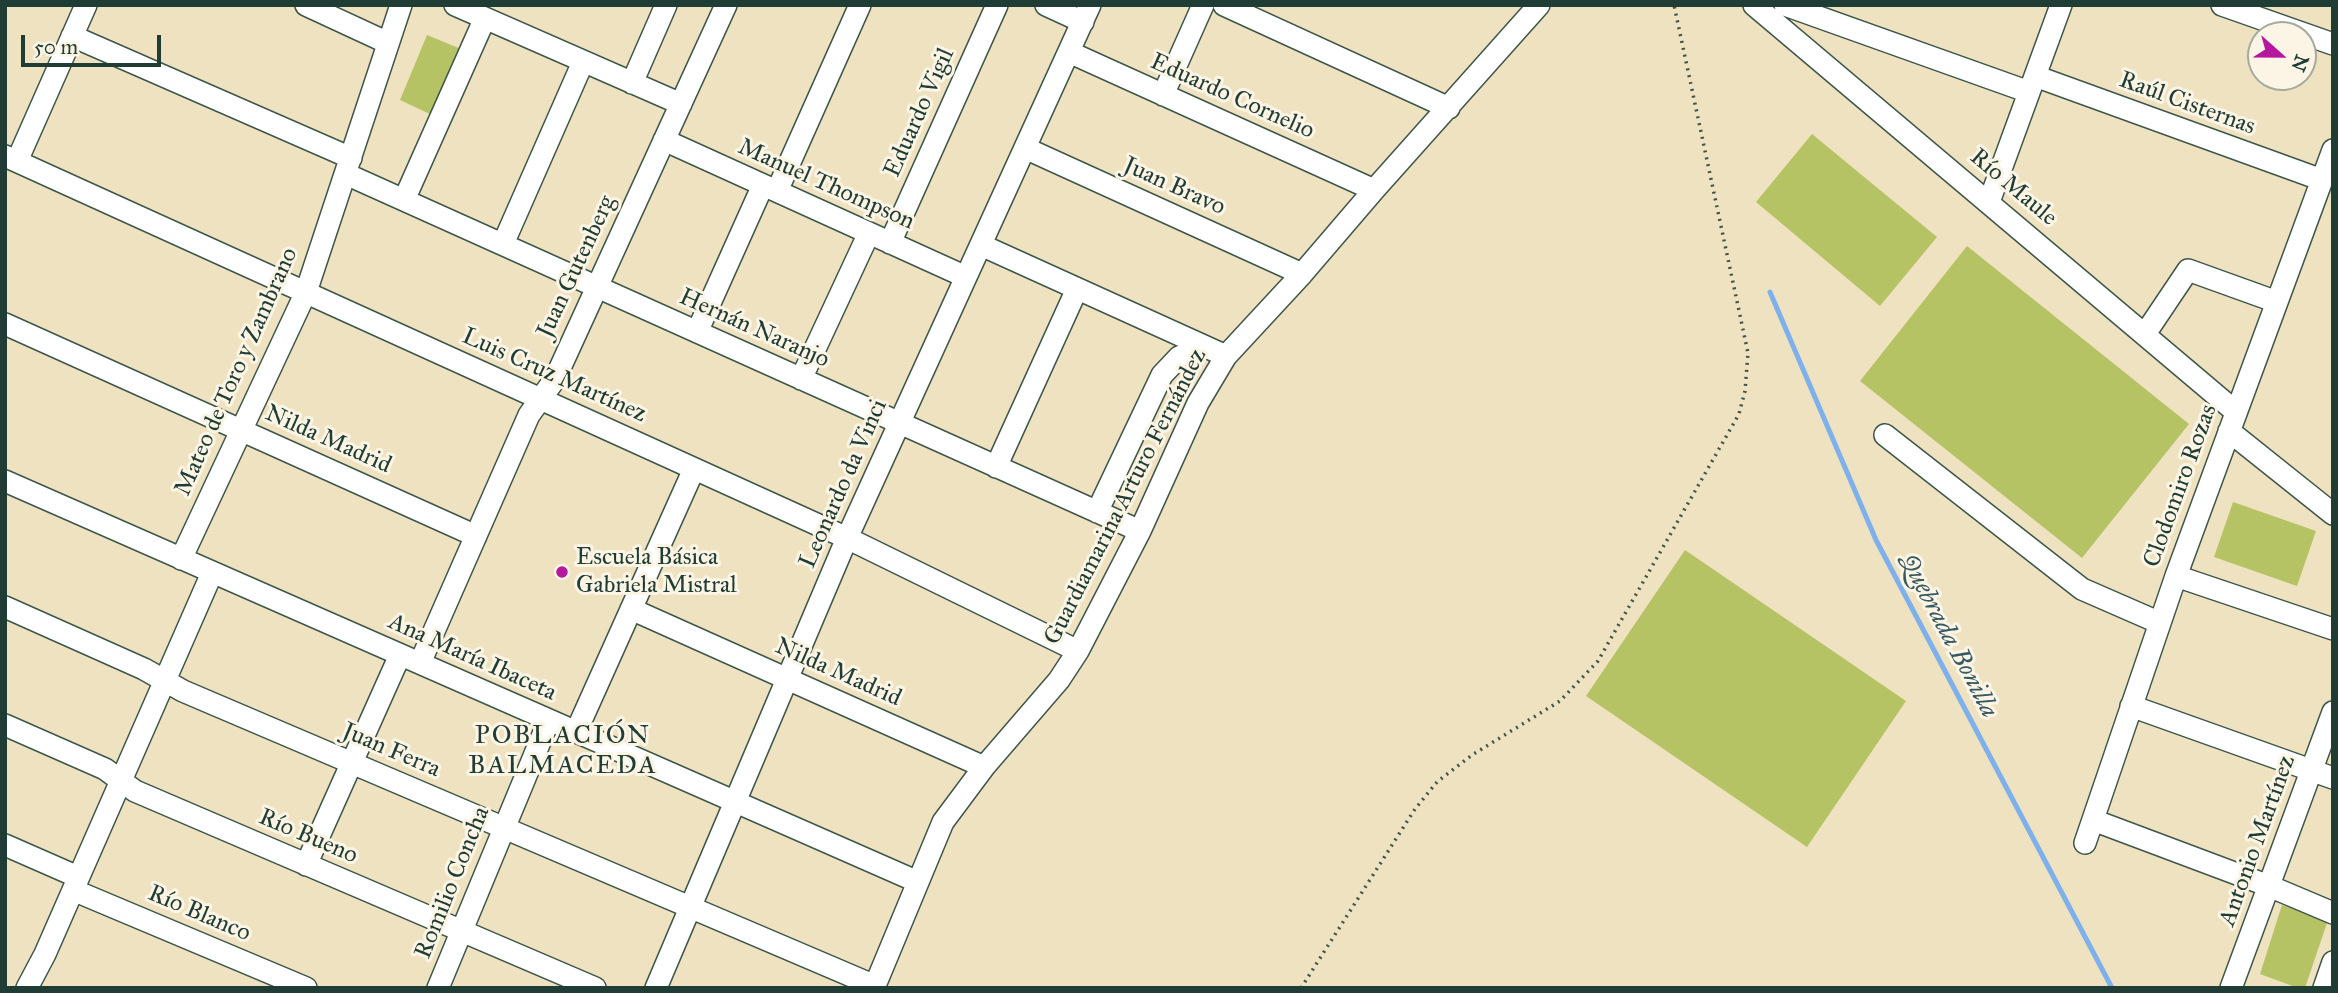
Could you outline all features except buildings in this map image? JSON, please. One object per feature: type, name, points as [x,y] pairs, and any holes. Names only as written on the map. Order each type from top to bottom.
[{"type":"street","points":[[11,158],[86,5]]},
{"type":"street","points":[[306,5],[388,43]]},
{"type":"street","name":"Mateo de Toro y Zambrano","points":[[181,559],[306,292],[401,5]]},
{"type":"street","points":[[454,5],[681,104]]},
{"type":"street","points":[[632,83],[666,5]]},
{"type":"street","name":"Juan Gutenberg","points":[[420,663],[529,415],[555,379],[726,5]]},
{"type":"street","points":[[697,332],[859,5]]},
{"type":"street","name":"Eduardo Vigil","points":[[890,243],[997,5]]},
{"type":"street","points":[[1046,5],[1087,13]]},
{"type":"street","points":[[1163,95],[1203,5]]},
{"type":"street","points":[[1224,5],[1448,108]]},
{"type":"street","name":"Guardiamarina Arturo Fernández","points":[[875,987],[943,822],[984,767],[1059,680],[1078,651],[1140,531],[1198,403],[1226,356],[1302,274],[1539,5]]},
{"type":"street","name":"Río Maule","points":[[1755,5],[2145,334],[2333,514]]},
{"type":"street","name":"Raúl Cisternas","points":[[1786,5],[2032,84],[2324,187]]},
{"type":"street","points":[[1989,202],[2061,5]]},
{"type":"street","points":[[2222,5],[2333,44]]},
{"type":"street","name":"Leonardo da Vinci","points":[[656,988],[847,538],[1087,13]]},
{"type":"street","points":[[404,200],[485,19]]},
{"type":"street","name":"Hernán Naranjo","points":[[72,36],[348,166],[404,200],[1140,531]]},
{"type":"street","name":"Eduardo Cornelio","points":[[1069,52],[1374,190]]},
{"type":"street","points":[[503,244],[583,62]]},
{"type":"street","name":"Manuel Thompson","points":[[664,141],[966,277]]},
{"type":"street","name":"Juan Bravo","points":[[1025,148],[1302,274]]},
{"type":"street","name":"Clodomiro Rozas","points":[[2085,843],[2176,576],[2277,302],[2324,187],[2333,150]]},
{"type":"street","name":"Luis Cruz Martínez","points":[[11,158],[847,538],[1078,651]]},
{"type":"street","points":[[801,379],[869,233]]},
{"type":"street","points":[[981,245],[1226,356]]},
{"type":"street","points":[[2145,334],[2188,270],[2277,302]]},
{"type":"street","points":[[996,467],[1077,289]]},
{"type":"street","name":"Nilda Madrid","points":[[5,324],[476,536]]},
{"type":"street","name":"Guardiamarina Arturo Fernández","points":[[1097,512],[1162,375],[1180,357],[1203,346]]},
{"type":"street","points":[[1885,435],[2082,589],[2160,623]]},
{"type":"street","points":[[576,732],[694,468]]},
{"type":"street","name":"Ana María Ibaceta","points":[[5,481],[918,881]]},
{"type":"street","points":[[35,985],[75,883],[212,573]]},
{"type":"street","points":[[2176,576],[2333,629]]},
{"type":"street","name":"Juan Ferra","points":[[5,607],[144,669],[183,691],[875,987]]},
{"type":"street","name":"Nilda Madrid","points":[[631,609],[984,767]]},
{"type":"street","points":[[306,865],[400,655]]},
{"type":"street","points":[[2131,706],[2333,778]]},
{"type":"street","name":"Antonio Martínez","points":[[2233,987],[2333,712]]},
{"type":"street","name":"Romilio Concha","points":[[438,988],[548,720]]},
{"type":"street","name":"Río Bueno","points":[[5,725],[105,769],[135,791],[595,988]]},
{"type":"street","points":[[2093,820],[2333,912]]},
{"type":"street","name":"Río Blanco","points":[[5,845],[75,883],[306,988]]},
{"type":"street","points":[[2324,988],[2333,962]]},
{"type":"path","points":[[1301,988],[1415,809],[1437,782],[1472,755],[1560,701],[1598,661],[1739,414],[1745,391],[1748,353],[1674,5]]},
{"type":"green space","points":[[427,35],[461,49],[432,115],[400,100]]},
{"type":"green space","points":[[1812,134],[1937,237],[1880,306],[1756,202]]},
{"type":"green space","points":[[1967,246],[2189,424],[2082,558],[1860,381]]},
{"type":"green space","points":[[2233,502],[2316,531],[2297,586],[2214,557]]},
{"type":"green space","points":[[1685,550],[1906,701],[1807,847],[1586,696]]},
{"type":"green space","points":[[2282,905],[2328,920],[2305,988],[2260,974]]},
{"type":"waterway","name":"Quebrada Bonilla","points":[[1770,292],[1876,540],[2112,988]]},
{"type":"place","name":"Escuela Básica Gabriela Mistral","points":[[562,572]]},
{"type":"district","name":"POBLACIÓN BALMACEDA","points":[[563,752]]}]
